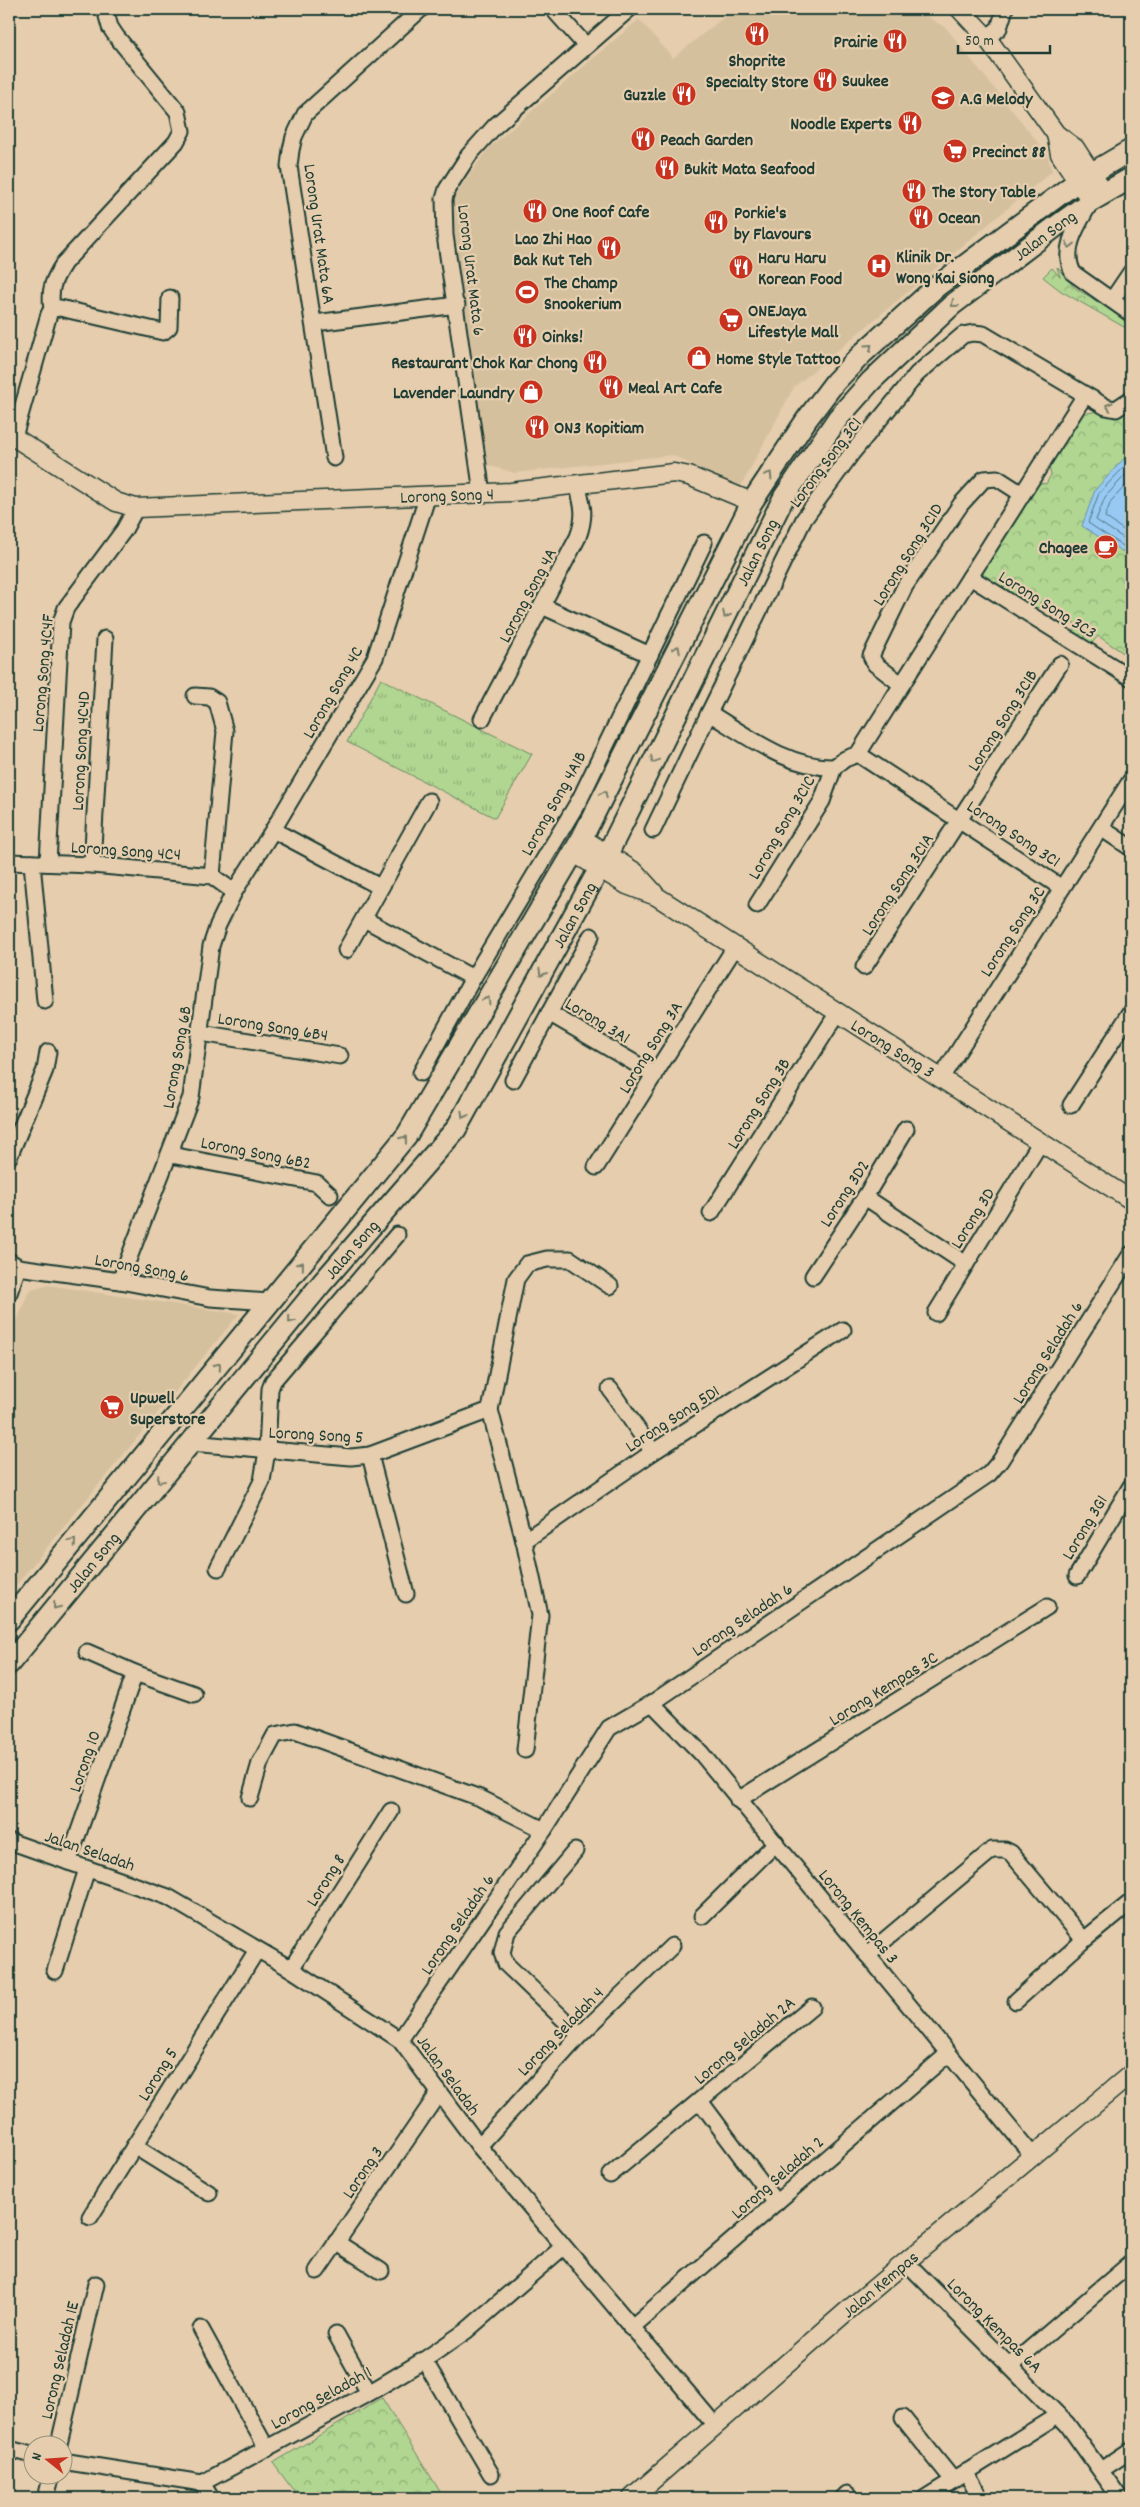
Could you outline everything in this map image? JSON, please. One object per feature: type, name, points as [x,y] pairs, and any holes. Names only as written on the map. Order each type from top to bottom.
[{"type":"main road","name":"Jalan Song","points":[[9,1620],[407,1135],[578,845],[752,502],[807,419],[835,382],[863,352],[936,288],[1085,177],[1131,150]]},
{"type":"main road","name":"Jalan Song","points":[[9,1664],[322,1283],[456,1129],[604,861],[784,497],[838,418],[870,381],[952,305],[1098,197],[1131,178]]},
{"type":"main road","points":[[270,1302],[291,1300],[322,1283]]},
{"type":"main road","points":[[154,1444],[176,1436],[182,1436],[191,1443]]},
{"type":"street","points":[[105,9],[110,27],[116,36],[178,112],[182,131],[176,142],[59,270],[51,284],[52,309],[11,436],[116,502],[136,508]]},
{"type":"street","name":"Lorong Urat Mata 6A","points":[[334,458],[315,323],[291,179],[290,166],[294,138],[305,114],[318,100],[421,9]]},
{"type":"street","points":[[553,9],[586,46]]},
{"type":"street","name":"Lorong Urat Mata 6","points":[[482,493],[457,305],[443,218],[447,189],[469,155],[486,135],[629,9]]},
{"type":"street","points":[[960,9],[987,38],[1056,134],[1060,154],[1085,177],[1098,197],[1074,231],[1068,253],[1069,264],[1074,273],[1131,314]]},
{"type":"street","points":[[987,38],[999,28],[1005,9]]},
{"type":"street","points":[[1112,300],[1131,272]]},
{"type":"street","points":[[52,309],[60,308],[163,332],[169,327],[170,298]]},
{"type":"street","points":[[315,323],[457,305]]},
{"type":"street","name":"Lorong Song 3C1","points":[[654,830],[708,713],[804,519],[852,453],[917,374],[963,335],[974,332],[983,334],[1106,407],[1116,409],[1131,400]]},
{"type":"street","points":[[708,713],[777,754],[815,766],[834,767],[845,759],[858,754],[1086,395]]},
{"type":"street","name":"Lorong Song 4","points":[[136,508],[511,492],[681,473],[752,502]]},
{"type":"street","name":"Lorong Song 3C1D","points":[[901,684],[874,664],[871,656],[905,586],[961,504],[984,479],[997,478],[1022,494]]},
{"type":"street","name":"Lorong Song 4A","points":[[482,719],[578,538],[584,522],[584,511],[577,484]]},
{"type":"street","name":"Lorong Song 4C","points":[[234,892],[274,830],[375,658],[428,495]]},
{"type":"street","name":"Lorong Song 4C4F","points":[[48,863],[61,622],[66,608],[124,530],[136,508]]},
{"type":"street","name":"Lorong Song 4A1B","points":[[421,1072],[473,978],[580,799],[704,543]]},
{"type":"street","name":"Lorong Song 3C3","points":[[970,577],[1131,678]]},
{"type":"street","points":[[542,606],[650,654]]},
{"type":"street","name":"Lorong Song 4C4D","points":[[92,865],[104,639]]},
{"type":"street","name":"Lorong Song 3C1B","points":[[960,820],[1060,664]]},
{"type":"street","points":[[195,696],[209,697],[217,702],[225,731],[212,876],[234,892]]},
{"type":"street","name":"Lorong Song 3C1","points":[[858,754],[1062,888]]},
{"type":"street","name":"Lorong Song 3C1C","points":[[756,905],[822,800],[834,767]]},
{"type":"street","name":"Lorong Song 3C","points":[[941,1078],[1131,780]]},
{"type":"street","points":[[346,950],[429,801]]},
{"type":"street","name":"Lorong Song 3C1A","points":[[864,967],[960,820]]},
{"type":"street","points":[[1101,828],[1131,848]]},
{"type":"street","points":[[274,830],[380,887]]},
{"type":"street","name":"Lorong Song 3","points":[[578,845],[604,861],[627,885],[656,896],[837,1014],[941,1078],[1131,1200]]},
{"type":"street","name":"Lorong Song 4C4","points":[[9,862],[92,865],[212,876]]},
{"type":"street","points":[[32,863],[45,1001]]},
{"type":"street","name":"Lorong Song 6B","points":[[120,1282],[192,1097],[214,935],[234,892]]},
{"type":"street","points":[[364,919],[473,978]]},
{"type":"street","points":[[513,1080],[591,936]]},
{"type":"street","name":"Lorong Song 3A","points":[[596,1167],[735,947]]},
{"type":"street","points":[[1071,1105],[1131,1012]]},
{"type":"street","name":"Lorong 3A1","points":[[549,1013],[655,1075]]},
{"type":"street","name":"Lorong Song 3B","points":[[711,1213],[837,1014]]},
{"type":"street","name":"Lorong Song 6B4","points":[[201,1033],[340,1056]]},
{"type":"street","points":[[9,1157],[45,1070],[48,1052]]},
{"type":"street","name":"Lorong 3D2","points":[[812,1276],[865,1198],[906,1129]]},
{"type":"street","name":"Lorong 3D","points":[[936,1313],[1040,1143]]},
{"type":"street","name":"Lorong Song 6B2","points":[[171,1155],[317,1183],[330,1195]]},
{"type":"street","points":[[865,1198],[966,1264]]},
{"type":"street","points":[[218,1568],[262,1481],[267,1450],[270,1389],[273,1381],[397,1235]]},
{"type":"street","name":"Lorong Seladah 6","points":[[400,2040],[544,1830],[609,1728],[652,1703],[989,1474],[1000,1461],[1131,1254]]},
{"type":"street","points":[[525,1750],[540,1615],[524,1541],[490,1410],[516,1279],[527,1264],[546,1259],[570,1259],[610,1286]]},
{"type":"street","points":[[9,1293],[13,1264]]},
{"type":"street","name":"Lorong Song 6","points":[[13,1264],[210,1298],[270,1302]]},
{"type":"street","name":"Lorong Song 5D1","points":[[524,1541],[653,1452],[843,1330]]},
{"type":"street","points":[[610,1389],[653,1452]]},
{"type":"street","name":"Lorong Song 5","points":[[191,1443],[352,1457],[370,1456],[490,1410]]},
{"type":"street","points":[[370,1456],[406,1594]]},
{"type":"street","name":"Lorong 3G1","points":[[1077,1576],[1129,1495]]},
{"type":"street","name":"Lorong Kempas 3C","points":[[738,1800],[1047,1607]]},
{"type":"street","points":[[87,1652],[134,1673],[194,1694]]},
{"type":"street","name":"Lorong 10","points":[[68,1862],[134,1673]]},
{"type":"street","name":"Lorong Kempas 3","points":[[652,1703],[700,1753],[1033,2156]]},
{"type":"street","points":[[250,1798],[260,1763],[275,1735],[295,1731],[480,1798],[544,1830]]},
{"type":"street","name":"Lorong 8","points":[[291,1969],[391,1811]]},
{"type":"street","name":"Jalan Seladah","points":[[9,1841],[168,1897],[291,1969],[400,2040],[478,2146],[714,2424]]},
{"type":"street","points":[[702,1916],[776,1844]]},
{"type":"street","points":[[867,1955],[985,1854],[999,1849],[1011,1853],[1084,1940]]},
{"type":"street","points":[[574,1851],[507,1932],[502,1953],[506,1964],[580,2035]]},
{"type":"street","points":[[55,1971],[87,1868]]},
{"type":"street","points":[[1016,2001],[1084,1940],[1131,1902]]},
{"type":"street","name":"Lorong Seladah 4","points":[[478,2146],[580,2035],[672,1946]]},
{"type":"street","name":"Lorong 5","points":[[90,2217],[257,1950]]},
{"type":"street","name":"Lorong Seladah 2A","points":[[610,2175],[812,2007]]},
{"type":"street","name":"Lorong Seladah 2","points":[[631,2328],[948,2054]]},
{"type":"street","name":"Jalan Kempas","points":[[632,2498],[714,2424],[1131,2074]]},
{"type":"street","name":"Lorong 3","points":[[317,2271],[438,2094]]},
{"type":"street","name":"Lorong Seladah 2A","points":[[700,2101],[776,2203]]},
{"type":"street","points":[[134,2146],[209,2193]]},
{"type":"street","points":[[336,2242],[381,2271]]},
{"type":"street","name":"Lorong Seladah 1","points":[[202,2483],[267,2449],[424,2360],[466,2331],[563,2247]]},
{"type":"street","name":"Lorong Kempas 6A","points":[[906,2262],[1073,2431],[1120,2498]]},
{"type":"street","points":[[1010,2366],[1131,2263]]},
{"type":"street","name":"Lorong Seladah 1E","points":[[60,2434],[96,2284]]},
{"type":"street","points":[[201,2329],[267,2449]]},
{"type":"street","points":[[336,2334],[368,2393]]},
{"type":"street","points":[[424,2360],[492,2474]]},
{"type":"street","points":[[925,2498],[1058,2416]]},
{"type":"street","points":[[903,2418],[980,2498]]},
{"type":"street","points":[[9,2448],[22,2452]]},
{"type":"street","points":[[1101,2470],[1131,2450]]},
{"type":"street","points":[[72,2463],[202,2483],[211,2498]]},
{"type":"street","points":[[46,2498],[50,2484]]},
{"type":"shaded area","points":[[734,9],[914,9],[946,28],[1047,154],[1052,171],[794,387],[740,488],[672,455],[515,473],[487,465],[450,201],[489,148],[639,19],[673,58]]},
{"type":"shaded area","points":[[48,1285],[239,1314],[17,1584],[9,1584],[9,1341],[29,1291]]},
{"type":"green space","points":[[1057,267],[1075,288],[1131,322],[1131,331],[1061,291],[1043,277],[1052,268],[1060,277]]},
{"type":"green space","points":[[1104,410],[1121,415],[1131,411],[1131,658],[1098,636],[1091,644],[1075,635],[1074,622],[1047,606],[1035,608],[982,574],[1039,483],[1046,484],[1051,475],[1049,467],[1082,414]]},
{"type":"green space","points":[[381,679],[532,754],[495,818],[347,742]]},
{"type":"green space","points":[[382,2398],[444,2498],[299,2498],[273,2463]]},
{"type":"water","points":[[1131,451],[1131,557],[1082,526],[1095,490]]},
{"type":"place","name":"Shoprite Specialty Store","points":[[757,34]]},
{"type":"place","name":"Prairie","points":[[895,41]]},
{"type":"place","name":"Suukee","points":[[825,80]]},
{"type":"place","name":"Guzzle","points":[[684,94]]},
{"type":"place","name":"A.G Melody","points":[[943,98]]},
{"type":"place","name":"Noodle Experts","points":[[910,123]]},
{"type":"place","name":"Peach Garden","points":[[643,139]]},
{"type":"place","name":"Precinct 88","points":[[955,151]]},
{"type":"place","name":"Bukit Mata Seafood","points":[[667,168]]},
{"type":"place","name":"The Story Table","points":[[914,191]]},
{"type":"place","name":"One Roof Cafe","points":[[535,211]]},
{"type":"place","name":"Ocean","points":[[921,217]]},
{"type":"place","name":"Porkie's by Flavours","points":[[716,222]]},
{"type":"place","name":"Lao Zhi Hao Bak Kut Teh","points":[[609,248]]},
{"type":"place","name":"Klinik Dr. Wong Kai Siong","points":[[879,266]]},
{"type":"place","name":"Haru Haru Korean Food","points":[[741,267]]},
{"type":"place","name":"The Champ Snookerium","points":[[527,292]]},
{"type":"place","name":"ONEJaya Lifestyle Mall","points":[[731,320]]},
{"type":"place","name":"Oinks!","points":[[525,336]]},
{"type":"place","name":"Home Style Tattoo","points":[[699,358]]},
{"type":"place","name":"Restaurant Chok Kar Chong","points":[[595,362]]},
{"type":"place","name":"Meal Art Cafe","points":[[611,387]]},
{"type":"place","name":"Lavender Laundry","points":[[531,392]]},
{"type":"place","name":"ON3 Kopitiam","points":[[537,427]]},
{"type":"place","name":"Chagee","points":[[1106,547]]},
{"type":"place","name":"Upwell Superstore","points":[[112,1407]]}]
